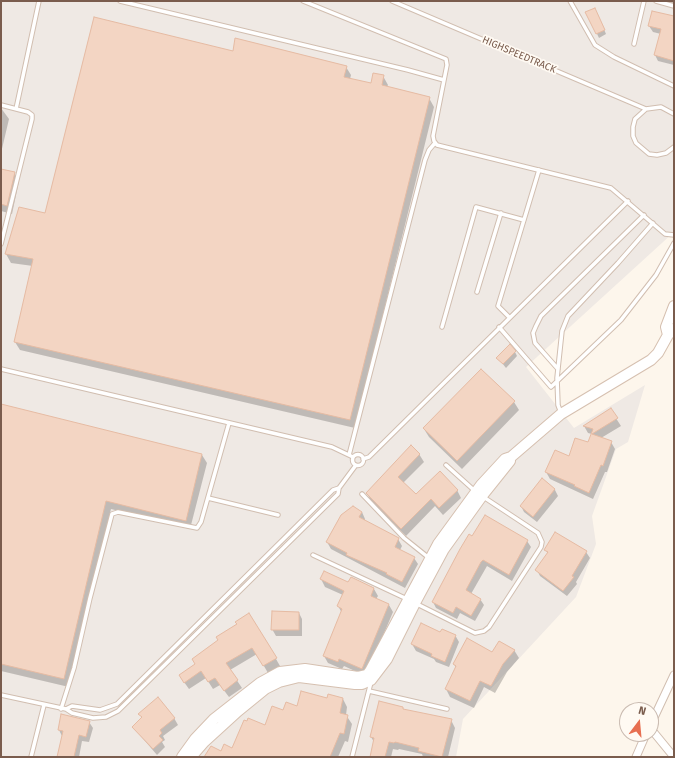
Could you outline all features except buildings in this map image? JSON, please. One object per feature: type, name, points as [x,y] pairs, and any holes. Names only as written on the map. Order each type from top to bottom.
[{"type":"street","points":[[191,757],[204,742],[238,711],[265,689],[279,682],[299,677],[362,684],[371,676],[434,560],[505,459],[511,457],[561,414],[651,360],[658,353],[671,332],[666,327],[674,306]]},
{"type":"street","points":[[182,757],[195,739],[214,719],[260,683],[280,672],[305,669],[358,677],[366,675],[371,676]]},
{"type":"street","points":[[659,707],[674,675]]},
{"type":"street","points":[[659,739],[674,757]]},
{"type":"street","points":[[636,757],[643,742]]},
{"type":"lane","points":[[16,109],[39,1]]},
{"type":"lane","points":[[120,1],[444,80]]},
{"type":"lane","points":[[303,1],[442,56],[446,59],[447,65],[433,136],[435,143]]},
{"type":"lane","name":"HIGHSPEEDTRACK","points":[[392,1],[646,109]]},
{"type":"lane","points":[[570,1],[595,46],[614,58],[674,86]]},
{"type":"lane","points":[[634,44],[644,1]]},
{"type":"lane","points":[[656,1],[674,6]]},
{"type":"lane","points":[[1,105],[28,112],[32,115],[1,244]]},
{"type":"lane","points":[[674,114],[661,107],[646,109],[635,120],[633,128],[636,144],[649,154],[658,155],[666,153],[674,147]]},
{"type":"lane","points":[[435,143],[611,188],[665,234],[674,235]]},
{"type":"lane","points":[[349,455],[425,160],[429,150],[435,143]]},
{"type":"lane","points":[[509,318],[498,306],[539,170]]},
{"type":"lane","points":[[1,695],[64,709],[72,713],[93,718],[106,717],[118,711],[338,494],[339,488],[356,465],[361,464],[363,459],[369,457],[628,201]]},
{"type":"lane","points":[[442,327],[476,207],[524,220]]},
{"type":"lane","points":[[477,292],[501,213]]},
{"type":"lane","points":[[558,369],[535,343],[533,333],[536,326],[542,316],[644,215]]},
{"type":"lane","points":[[561,414],[558,405],[557,381],[562,331],[568,316],[653,223]]},
{"type":"lane","points":[[499,327],[551,387],[620,320],[656,275],[674,243]]},
{"type":"lane","points":[[1,368],[332,447],[353,457]]},
{"type":"lane","points":[[64,709],[90,598],[112,514],[118,512],[194,528],[199,526],[229,423]]},
{"type":"lane","points":[[353,457],[359,454],[363,459]]},
{"type":"lane","points":[[353,457],[352,461],[356,465]]},
{"type":"lane","points":[[312,554],[475,633],[484,631],[489,627],[541,547],[542,542],[538,533],[479,494],[446,465]]},
{"type":"lane","points":[[64,709],[72,706],[100,710],[117,704],[332,490],[339,488]]},
{"type":"lane","points":[[362,494],[404,538],[434,560]]},
{"type":"lane","points":[[208,498],[278,515]]},
{"type":"lane","points":[[352,757],[369,691],[371,676]]},
{"type":"lane","points":[[369,691],[448,709]]},
{"type":"lane","points":[[31,757],[44,705]]},
{"type":"shaded area","points":[[1,1],[674,1],[674,232],[526,367],[574,428],[645,385],[628,442],[616,449],[592,516],[596,544],[576,597],[463,719],[456,757],[1,757]]}]
